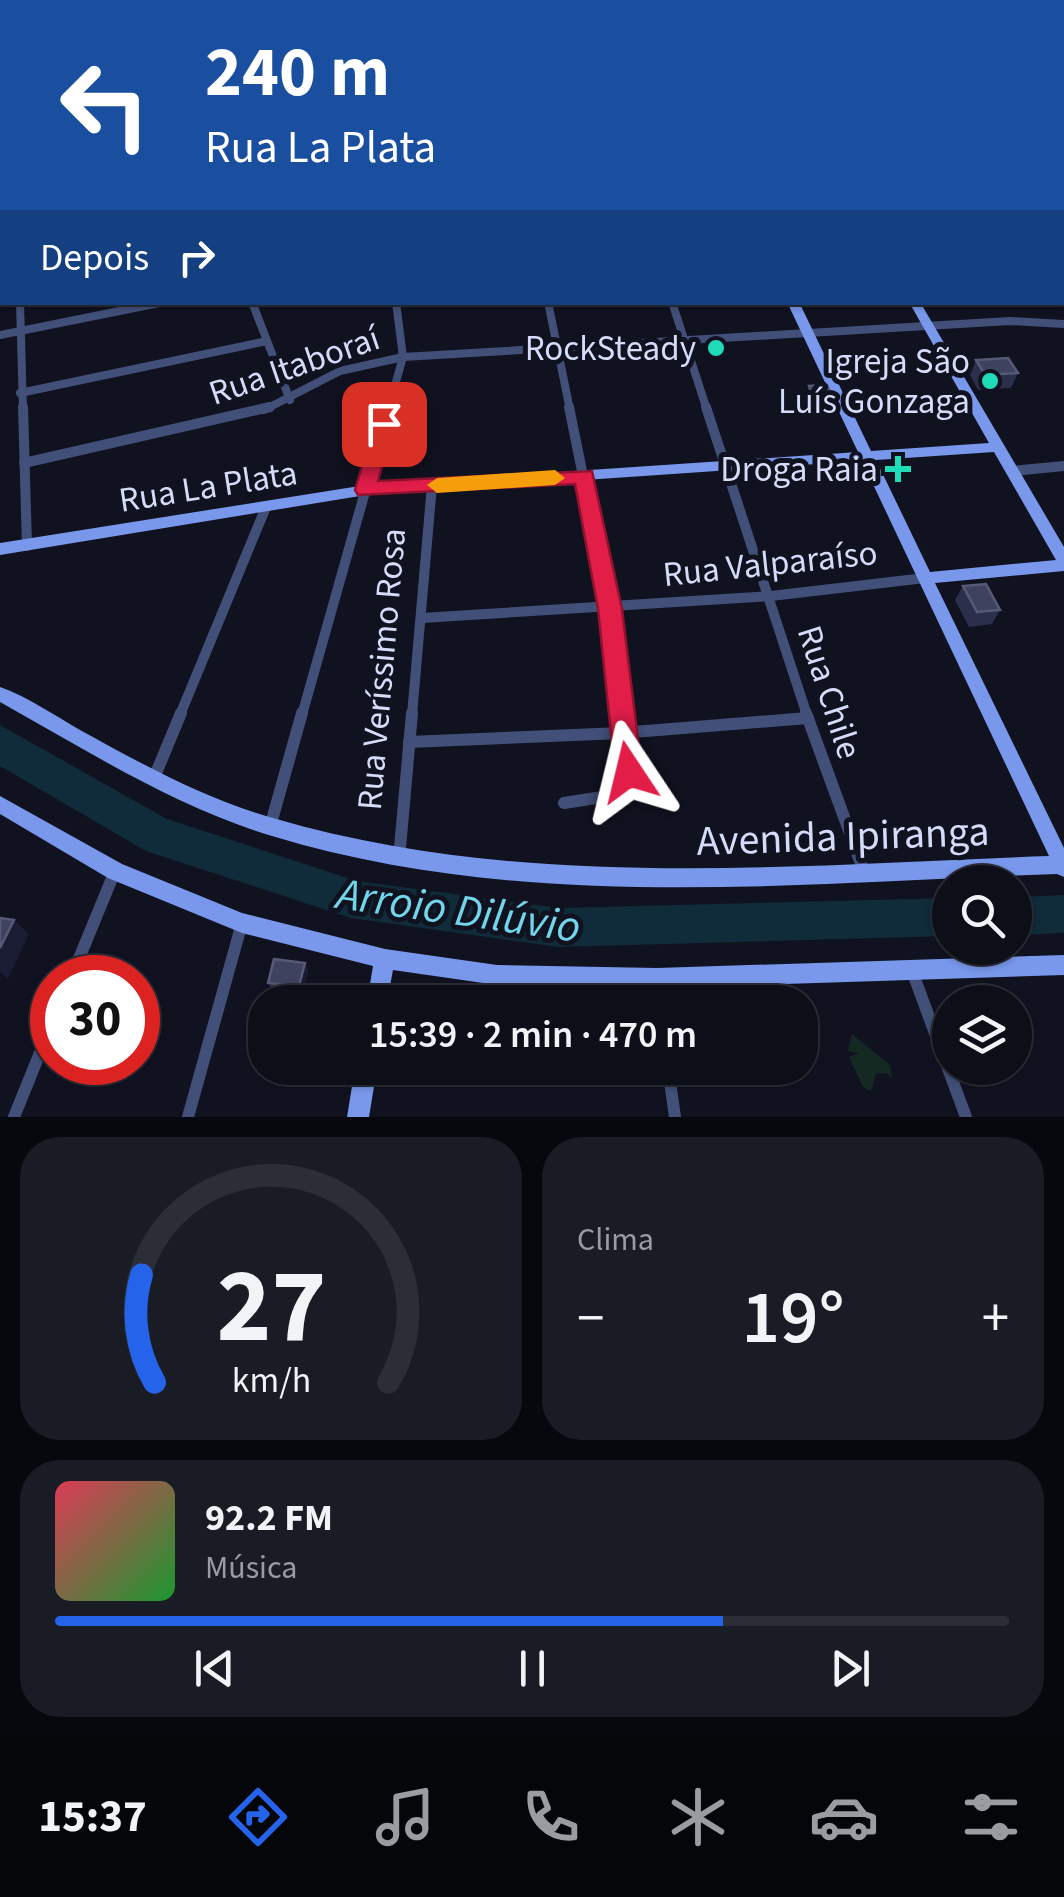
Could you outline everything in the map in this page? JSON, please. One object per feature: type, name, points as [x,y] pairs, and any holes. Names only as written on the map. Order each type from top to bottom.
[{"type":"main road","points":[[793,305],[1064,866]]},
{"type":"main road","points":[[916,305],[1064,562]]},
{"type":"main road","name":"Rua La Plata","points":[[0,553],[366,490],[998,447]]},
{"type":"main road","name":"Rua Valparaíso","points":[[925,578],[1064,562]]},
{"type":"main road","name":"Avenida Ipiranga","points":[[0,694],[154,778],[270,827],[399,860],[660,880],[1064,866]]},
{"type":"main road","points":[[1,806],[115,871],[242,923],[385,958],[497,975],[657,978],[1064,966]]},
{"type":"main road","points":[[381,985],[385,958]]},
{"type":"main road","points":[[358,1117],[363,1085]]},
{"type":"street","points":[[20,305],[27,546]]},
{"type":"street","points":[[0,336],[149,305]]},
{"type":"street","points":[[253,305],[290,400]]},
{"type":"street","points":[[270,827],[403,358],[396,305]]},
{"type":"street","points":[[549,305],[610,609],[621,733],[631,791],[564,803]]},
{"type":"street","name":"Rua Chile","points":[[673,305],[808,718],[863,870]]},
{"type":"street","name":"Rua Itaboraí","points":[[24,463],[258,412],[290,400],[331,375],[403,358],[1010,321],[1064,324]]},
{"type":"street","points":[[20,392],[267,341]]},
{"type":"street","points":[[1012,471],[1064,466]]},
{"type":"street","name":"Rua Veríssimo Rosa","points":[[399,860],[432,486]]},
{"type":"street","points":[[154,778],[266,507]]},
{"type":"street","name":"Rua Valparaíso","points":[[422,618],[610,609],[925,578]]},
{"type":"street","points":[[409,742],[621,733],[808,718]]},
{"type":"street","points":[[80,955],[115,871]]},
{"type":"street","points":[[188,1117],[242,923]]},
{"type":"street","points":[[912,970],[966,1117]]},
{"type":"street","points":[[657,978],[658,985]]},
{"type":"street","points":[[14,1117],[30,1077]]},
{"type":"street","points":[[670,1085],[675,1117]]},
{"type":"green space","points":[[852,1034],[890,1065],[892,1079],[887,1073],[876,1074],[871,1091],[863,1087],[849,1057],[859,1053],[848,1051]]},
{"type":"water","name":"Arroio Dilúvio","points":[[0,725],[167,819],[357,881],[558,908],[932,898],[932,937],[559,947],[351,918],[146,851],[0,766]]},
{"type":"water","points":[[1064,895],[1064,933],[1032,934],[1032,896]]},
{"type":"building","points":[[1008,358],[1018,373],[985,375],[976,360]]},
{"type":"building","points":[[827,385],[832,397],[814,398],[809,386]]},
{"type":"building","points":[[986,584],[1000,610],[977,612],[963,586]]},
{"type":"building","points":[[0,918],[14,920],[0,948]]},
{"type":"building","points":[[274,959],[305,963],[299,985],[268,983]]},
{"type":"slow traffic","points":[[437,485],[555,478]]},
{"type":"place","name":"RockSteady","points":[[716,348]]},
{"type":"place","name":"Igreja São Luís Gonzaga","points":[[990,381]]},
{"type":"place","name":"Droga Raia","points":[[898,469]]},
{"type":"route","points":[[384,424],[366,490],[584,476],[610,609],[621,733],[629,772]]}]
